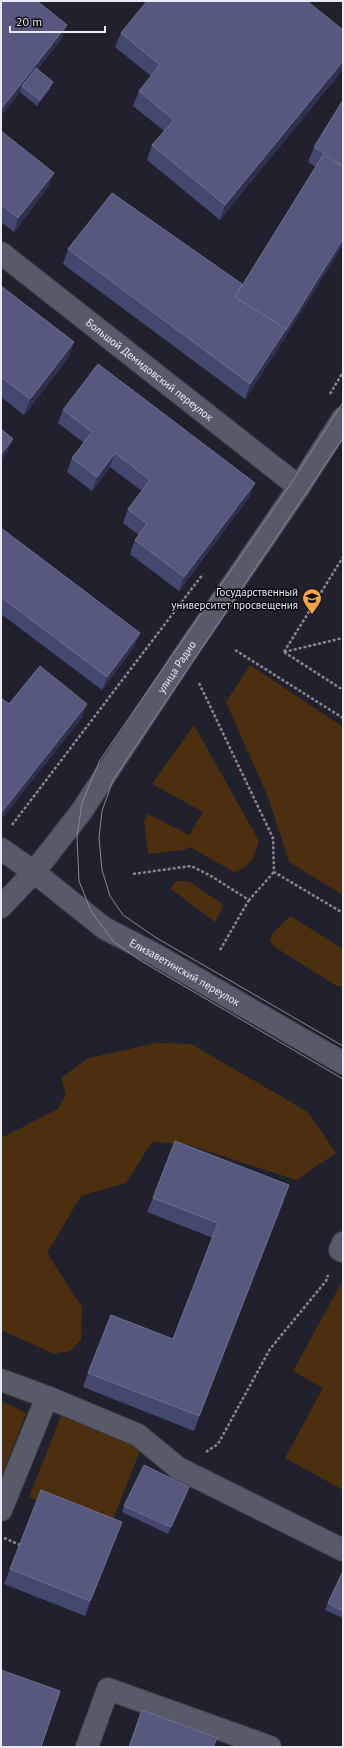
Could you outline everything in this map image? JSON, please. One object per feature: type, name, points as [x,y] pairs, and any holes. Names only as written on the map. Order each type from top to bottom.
[{"type":"street","name":"Большой Демидовский переулок","points":[[1,252],[298,487]]},
{"type":"street","name":"улица Радио","points":[[1,907],[34,872],[81,812],[343,418]]},
{"type":"street","name":"Елизаветинский переулок","points":[[1,849],[34,872],[104,928],[156,955],[343,1063]]},
{"type":"street","points":[[343,1243],[340,1250],[343,1251]]},
{"type":"street","points":[[1,1380],[47,1397],[138,1436],[178,1468],[343,1550]]},
{"type":"street","points":[[1,1510],[47,1397]]},
{"type":"street","points":[[87,1747],[108,1689],[262,1746]]},
{"type":"path","points":[[326,399],[343,372]]},
{"type":"path","points":[[284,652],[343,557]]},
{"type":"path","points":[[11,827],[204,574]]},
{"type":"path","points":[[284,652],[343,638]]},
{"type":"path","points":[[235,650],[343,718]]},
{"type":"path","points":[[284,652],[343,690]]},
{"type":"path","points":[[185,654],[273,838],[274,872],[249,900],[220,950]]},
{"type":"path","points":[[133,874],[191,866],[211,876],[249,900]]},
{"type":"path","points":[[274,872],[343,912]]},
{"type":"path","points":[[178,1468],[218,1444],[270,1349],[326,1281]]},
{"type":"path","points":[[1,1537],[20,1545]]},
{"type":"shaded area","points":[[250,665],[343,727],[343,895],[289,862],[268,797],[226,702]]},
{"type":"shaded area","points":[[194,725],[259,841],[251,861],[240,870],[234,872],[190,847],[184,850],[148,854],[144,821],[148,814],[189,835],[203,812],[152,784]]},
{"type":"shaded area","points":[[176,881],[188,881],[224,905],[215,922],[171,889]]},
{"type":"shaded area","points":[[290,916],[343,949],[343,987],[335,985],[275,947],[270,941],[272,934]]},
{"type":"shaded area","points":[[157,1043],[191,1044],[308,1112],[336,1153],[296,1180],[186,1144],[152,1142],[126,1183],[81,1196],[47,1253],[82,1307],[81,1340],[70,1351],[54,1354],[1,1330],[1,1138],[58,1109],[66,1094],[61,1078],[88,1058]]},
{"type":"shaded area","points":[[343,1280],[343,1490],[285,1458],[323,1388],[293,1371]]},
{"type":"shaded area","points":[[1,1400],[26,1413],[1,1479]]},
{"type":"shaded area","points":[[61,1416],[141,1448],[109,1529],[29,1497]]},
{"type":"building","points":[[1,1],[37,1],[67,25],[1,109]]},
{"type":"building","points":[[147,1],[307,1],[343,30],[343,61],[225,205],[152,145],[174,120],[139,91],[160,65],[121,33]]},
{"type":"building","points":[[36,68],[53,82],[40,100],[22,86]]},
{"type":"building","points":[[343,100],[343,166],[314,147]]},
{"type":"building","points":[[1,131],[54,173],[18,218],[1,204]]},
{"type":"building","points":[[323,155],[343,167],[343,239],[286,330],[235,297]]},
{"type":"building","points":[[112,193],[242,284],[235,297],[286,329],[250,384],[68,249]]},
{"type":"building","points":[[1,286],[74,342],[30,399],[1,377]]},
{"type":"building","points":[[98,364],[255,483],[184,577],[135,540],[147,524],[128,509],[150,480],[115,453],[97,477],[72,458],[92,432],[63,410]]},
{"type":"building","points":[[1,429],[13,439],[1,454]]},
{"type":"building","points":[[1,528],[140,633],[107,677],[1,597]]},
{"type":"building","points":[[40,666],[87,704],[1,813],[1,698],[9,704]]},
{"type":"building","points":[[175,1141],[289,1185],[199,1416],[88,1373],[111,1315],[173,1339],[218,1223],[153,1198]]},
{"type":"building","points":[[144,1465],[189,1487],[171,1527],[124,1506]]},
{"type":"building","points":[[41,1490],[122,1522],[90,1601],[10,1569]]},
{"type":"building","points":[[343,1571],[343,1611],[328,1603]]},
{"type":"building","points":[[1,1670],[60,1691],[41,1747],[1,1747]]},
{"type":"building","points":[[142,1710],[217,1738],[213,1747],[129,1747]]},
{"type":"tram line","points":[[343,402],[292,482],[100,760],[82,803],[77,837],[79,881],[91,911],[113,941],[141,961],[343,1079]]},
{"type":"tram line","points":[[343,438],[113,780],[102,811],[99,838],[102,870],[110,896],[123,915],[155,937],[343,1046]]},
{"type":"place","name":"Государственный университет просвещения","points":[[312,615]]}]
